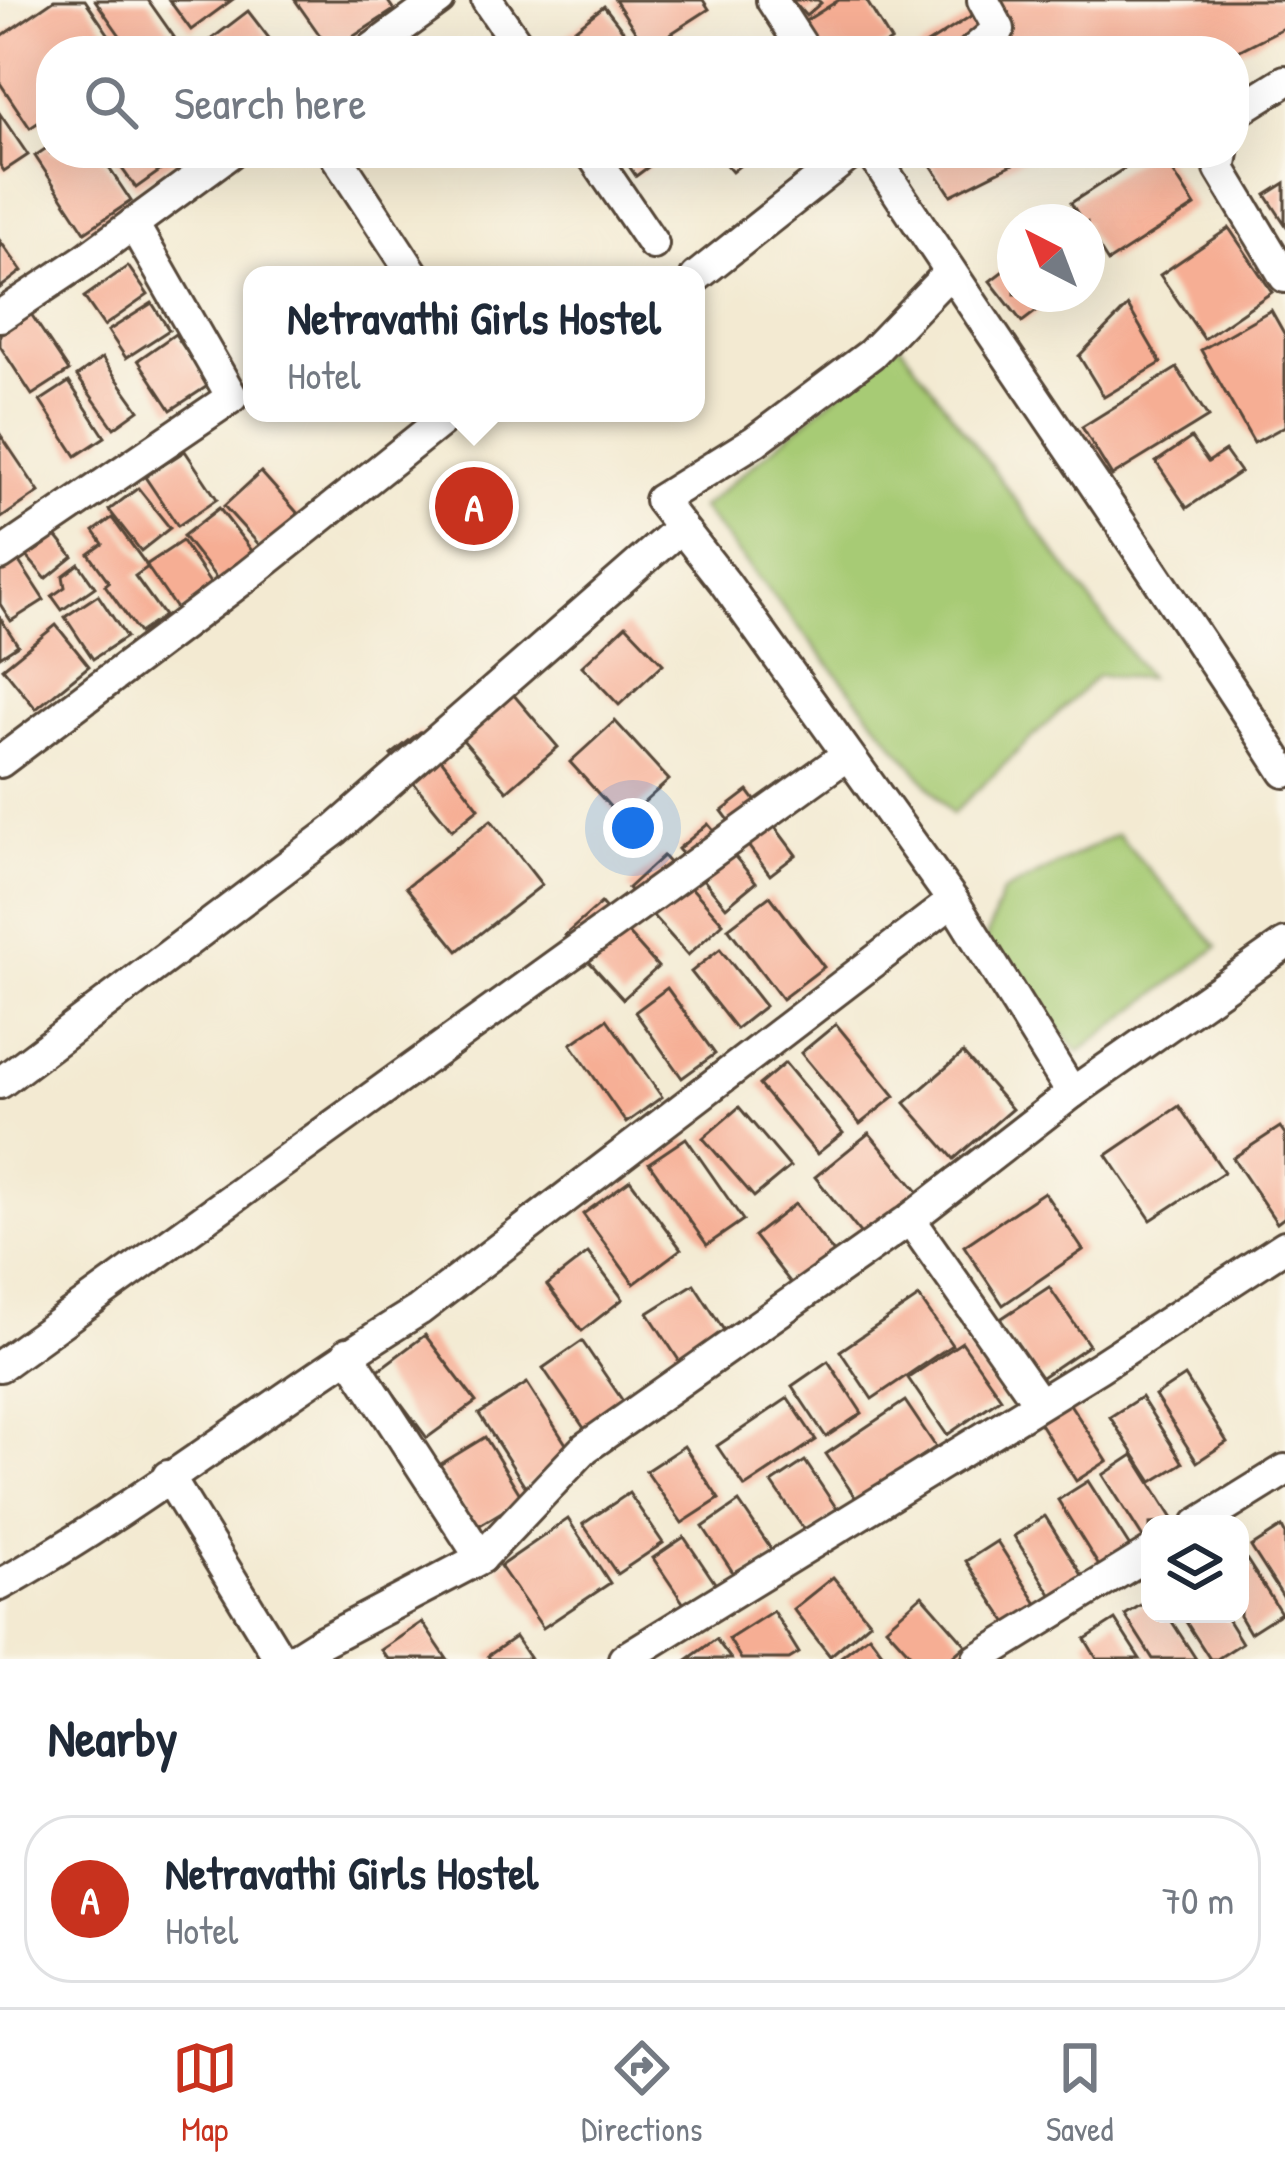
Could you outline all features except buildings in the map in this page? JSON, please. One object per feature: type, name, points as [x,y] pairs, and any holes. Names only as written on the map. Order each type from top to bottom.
[{"type":"street","points":[[390,36],[439,0]]},
{"type":"street","points":[[487,0],[512,36]]},
{"type":"street","points":[[772,0],[795,36]]},
{"type":"street","points":[[983,0],[999,29],[991,36]]},
{"type":"street","points":[[1249,104],[1285,81]]},
{"type":"street","points":[[0,316],[210,168]]},
{"type":"street","points":[[344,168],[408,266]]},
{"type":"street","points":[[601,168],[653,244]]},
{"type":"street","points":[[705,270],[833,168]]},
{"type":"street","points":[[882,168],[1285,772]]},
{"type":"street","points":[[1220,168],[1285,277]]},
{"type":"street","points":[[0,555],[232,397],[133,224]]},
{"type":"street","points":[[950,272],[871,354],[755,441],[660,500],[953,902],[1072,1093]]},
{"type":"street","points":[[0,762],[247,576],[440,422]]},
{"type":"street","points":[[0,1083],[335,830],[681,527]]},
{"type":"street","points":[[0,1366],[848,755]]},
{"type":"street","points":[[0,1585],[53,1555],[348,1353],[419,1310],[953,902]]},
{"type":"street","points":[[294,1659],[482,1558],[585,1448],[910,1219],[1072,1093],[1285,944]]},
{"type":"street","points":[[910,1219],[1039,1403]]},
{"type":"street","points":[[624,1659],[1285,1246]]},
{"type":"street","points":[[348,1353],[482,1558]]},
{"type":"street","points":[[1212,1515],[1285,1470]]},
{"type":"street","points":[[168,1476],[280,1659]]},
{"type":"street","points":[[978,1659],[1141,1559]]},
{"type":"green space","points":[[899,343],[1148,678],[1097,676],[952,814],[701,508]]},
{"type":"green space","points":[[1117,834],[1218,947],[1079,1052],[983,947],[1002,893]]},
{"type":"place","name":"Netravathi Girls Hostel","points":[[474,506]]}]
